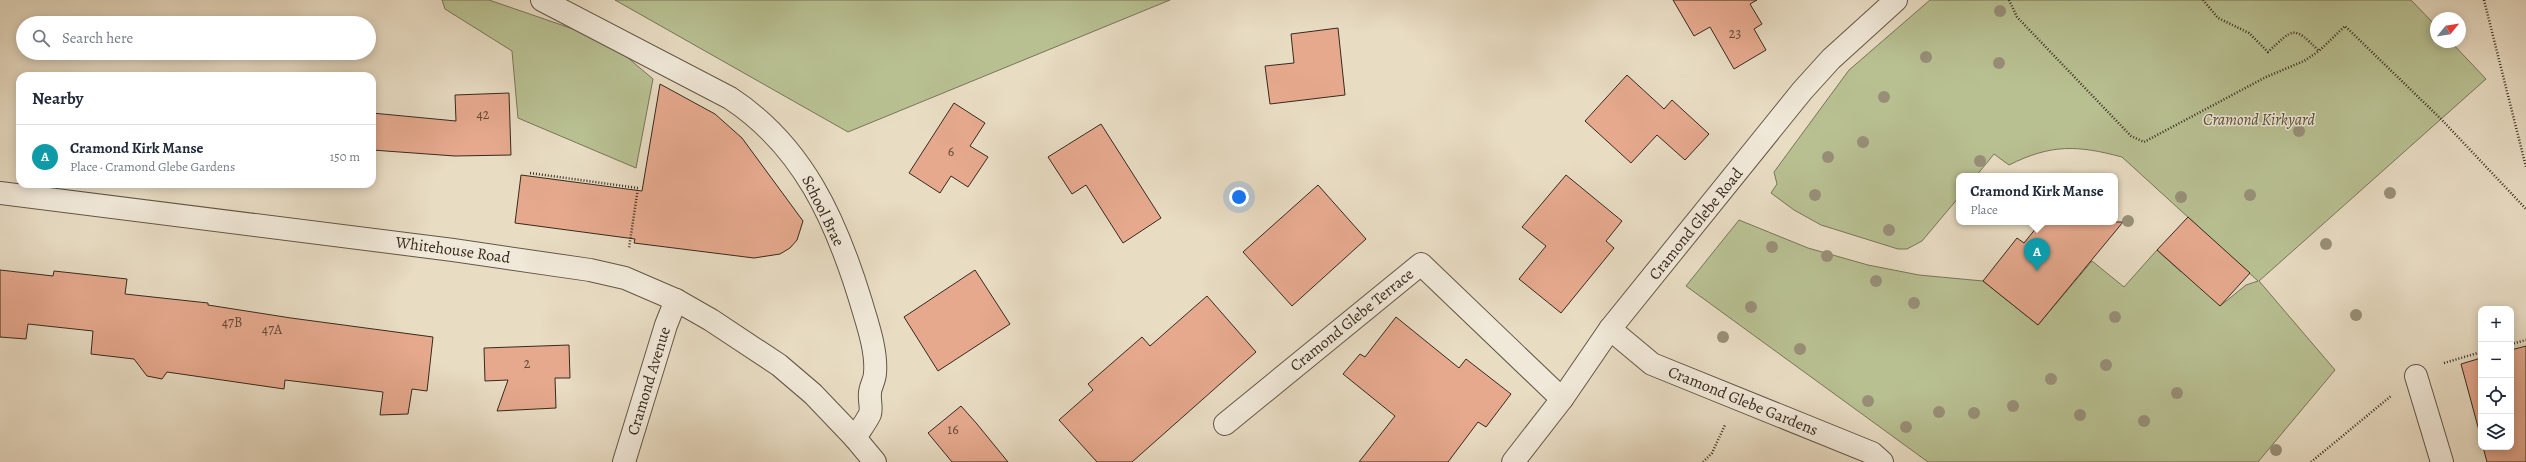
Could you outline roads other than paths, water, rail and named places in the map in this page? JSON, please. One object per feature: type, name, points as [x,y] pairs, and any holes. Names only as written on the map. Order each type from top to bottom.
[{"type":"street","name":"School Brae","points":[[542,0],[730,98],[754,114],[778,137],[798,161],[815,188],[833,225],[856,285],[872,351],[875,373],[870,392],[870,413],[855,438]]},
{"type":"street","name":"Cramond Glebe Road","points":[[1512,462],[1562,399],[1610,329],[1802,91],[1831,59],[1896,0]]},
{"type":"street","name":"Whitehouse Road","points":[[0,193],[453,250],[590,270],[625,278],[676,300],[711,320],[779,365],[813,394],[855,438],[875,462]]},
{"type":"street","name":"Cramond Glebe Terrace","points":[[1225,424],[1421,264],[1562,399]]},
{"type":"street","name":"Cramond Avenue","points":[[624,462],[666,325],[676,300]]},
{"type":"street","name":"Cramond Glebe Gardens","points":[[1610,329],[1652,364],[1872,453],[1882,462]]},
{"type":"street","points":[[2416,376],[2442,462]]},
{"type":"place","name":"Cramond Kirk Manse","points":[[2037,271]]},
{"type":"park label","name":"Cramond Kirkyard","points":[[2259,120]]}]
